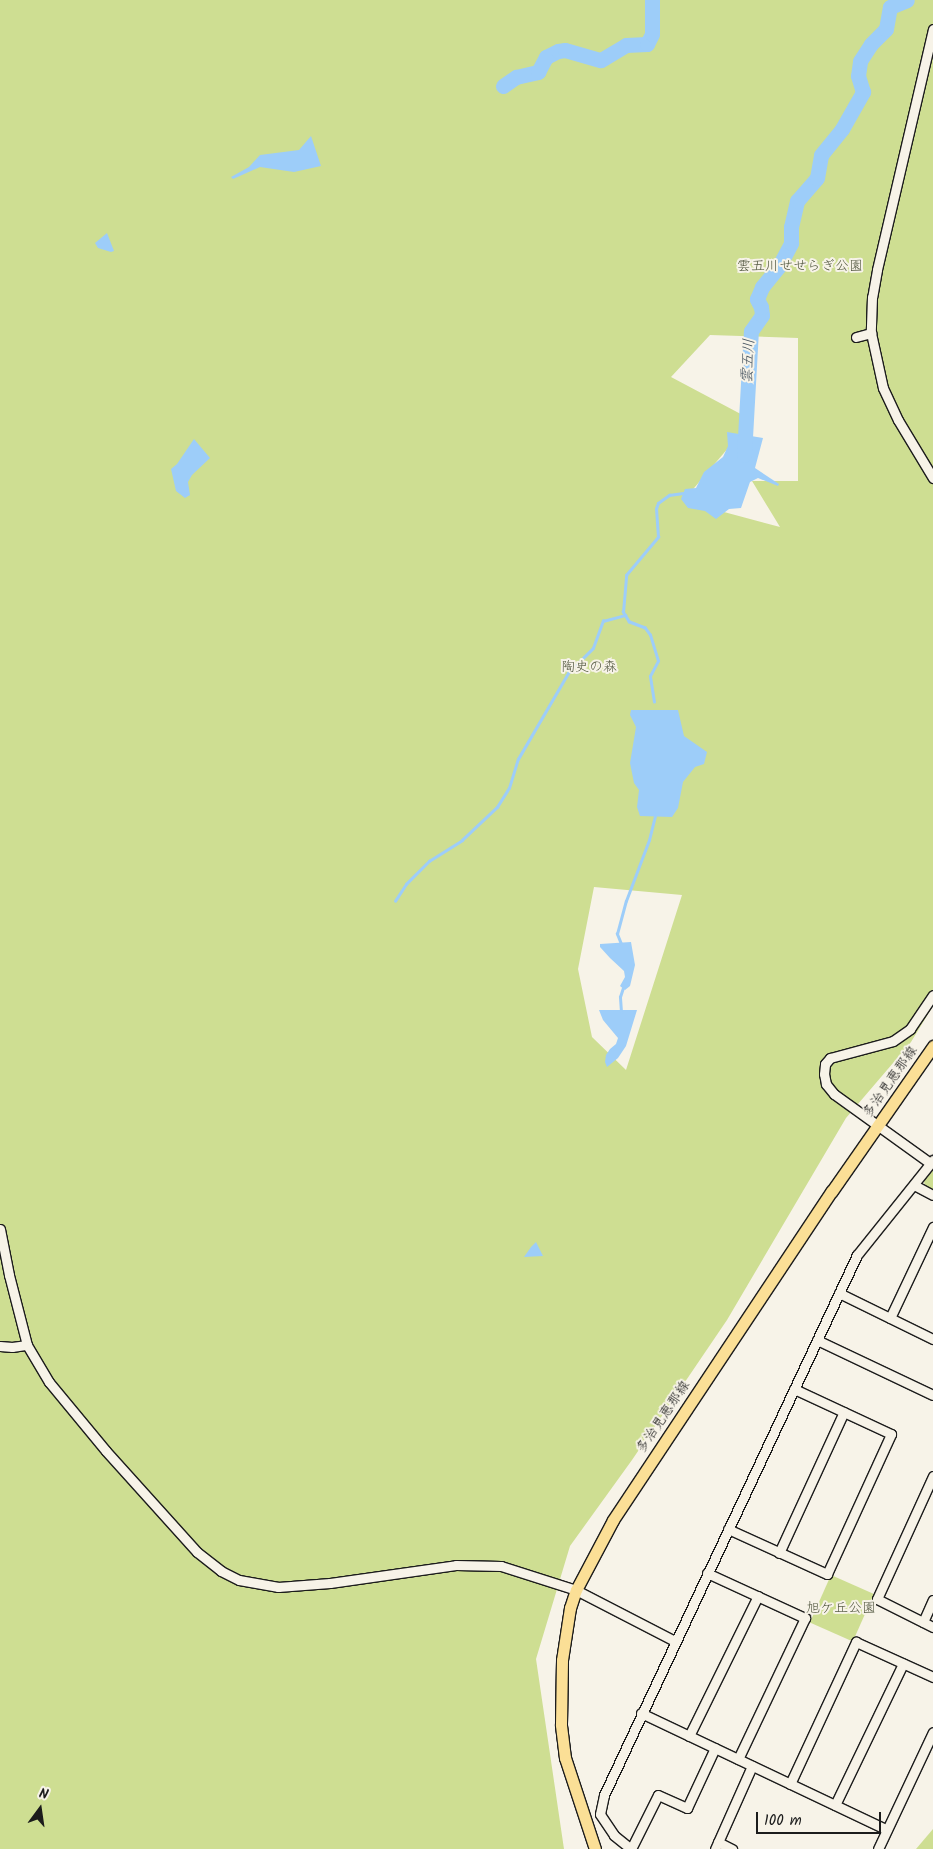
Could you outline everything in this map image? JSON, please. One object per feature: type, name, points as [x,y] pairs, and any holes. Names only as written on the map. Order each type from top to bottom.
[{"type":"main road","name":"多治見恵那線","points":[[595,1849],[565,1758],[562,1724],[562,1660],[570,1608],[576,1590],[588,1563],[613,1520],[821,1207],[933,1046]]},
{"type":"street","points":[[933,29],[877,270],[872,297],[871,332],[883,388],[898,420],[933,478]]},
{"type":"street","points":[[856,337],[871,332]]},
{"type":"street","points":[[715,1748],[687,1808],[658,1795],[631,1849],[614,1835],[600,1814],[601,1804],[641,1713],[839,1293],[857,1255],[932,1161],[878,1126],[830,1089],[824,1074],[825,1064],[830,1058],[893,1042],[910,1029],[933,995]]},
{"type":"street","points":[[914,1184],[933,1195]]},
{"type":"street","points":[[890,1318],[933,1226]]},
{"type":"street","points":[[0,1229],[27,1345],[49,1382],[67,1405],[197,1552],[221,1572],[239,1580],[278,1587],[304,1586],[479,1564],[501,1566],[576,1590],[676,1641]]},
{"type":"street","points":[[839,1293],[933,1339]]},
{"type":"street","points":[[817,1340],[933,1394]]},
{"type":"street","points":[[0,1346],[27,1345]]},
{"type":"street","points":[[728,1529],[827,1574],[891,1434],[794,1389]]},
{"type":"street","points":[[779,1553],[844,1412]]},
{"type":"street","points":[[933,1476],[876,1599],[933,1627]]},
{"type":"street","points":[[707,1573],[805,1618],[738,1759]]},
{"type":"street","points":[[689,1736],[758,1596]]},
{"type":"street","points":[[923,1622],[933,1600]]},
{"type":"street","points":[[790,1784],[856,1642],[933,1677]]},
{"type":"street","points":[[835,1805],[903,1664]]},
{"type":"street","points":[[641,1713],[887,1830]]},
{"type":"street","points":[[878,1849],[933,1732]]},
{"type":"street","points":[[732,1849],[716,1846],[752,1766]]},
{"type":"green space","points":[[0,0],[933,0],[933,1006],[911,1042],[846,1118],[727,1320],[632,1460],[570,1546],[536,1659],[564,1849],[0,1849]],"holes":[[[710,335],[798,338],[798,481],[752,481],[780,527],[683,501],[752,420],[671,377]],[[594,887],[682,895],[626,1070],[592,1037],[578,969]]]},
{"type":"green space","points":[[933,1170],[933,1191],[925,1187],[924,1181]]},
{"type":"green space","name":"旭ケ丘公園","points":[[831,1575],[874,1594],[853,1642],[810,1623]]},
{"type":"green space","points":[[933,1829],[933,1849],[916,1849]]},
{"type":"water","points":[[311,136],[321,166],[294,172],[260,167],[233,179],[231,177],[249,167],[260,155],[299,150]]},
{"type":"water","points":[[107,233],[114,251],[111,252],[98,248],[95,243]]},
{"type":"water","points":[[727,432],[763,438],[755,468],[779,484],[778,486],[758,478],[750,482],[741,508],[729,509],[716,519],[705,511],[688,508],[681,499],[685,489],[696,488],[704,472],[723,457],[728,446]]},
{"type":"water","points":[[194,439],[210,458],[192,475],[188,482],[190,495],[185,498],[176,491],[171,469],[177,464]]},
{"type":"water","points":[[631,710],[678,710],[684,736],[707,752],[704,764],[695,767],[683,782],[678,808],[672,817],[640,816],[637,807],[639,790],[634,783],[630,763],[636,727],[630,715]]},
{"type":"water","points":[[631,942],[635,965],[630,986],[625,990],[620,986],[625,977],[624,971],[600,947],[600,944]]},
{"type":"water","points":[[599,1010],[637,1010],[626,1046],[618,1058],[607,1067],[605,1062],[606,1055],[616,1044],[618,1038],[603,1020]]},
{"type":"water","points":[[536,1242],[543,1256],[524,1257],[531,1247]]},
{"type":"waterway","points":[[503,86],[516,77],[538,72],[546,57],[558,51],[565,50],[601,60],[626,45],[647,44],[652,34],[652,0]]},
{"type":"waterway","name":"雲五川","points":[[744,455],[751,331],[762,315],[757,299],[762,287],[779,266],[791,243],[791,227],[797,201],[817,178],[821,155],[842,129],[863,92],[858,76],[860,61],[871,44],[886,29],[890,7],[907,0]]},
{"type":"waterway","points":[[654,702],[650,676],[658,661],[650,635],[645,628],[629,622],[623,612],[626,575],[658,537],[656,509],[658,503],[669,495],[683,493]]},
{"type":"waterway","points":[[395,901],[406,884],[429,861],[462,840],[497,807],[509,788],[518,759],[568,673],[593,648],[603,621],[625,615]]},
{"type":"waterway","points":[[621,944],[617,934],[626,901],[649,840],[655,816]]},
{"type":"waterway","points":[[621,1012],[620,997],[623,988]]},
{"type":"park label","name":"雲五川せせらぎ公園","points":[[800,266]]},
{"type":"park label","name":"陶史の森","points":[[589,667]]}]
